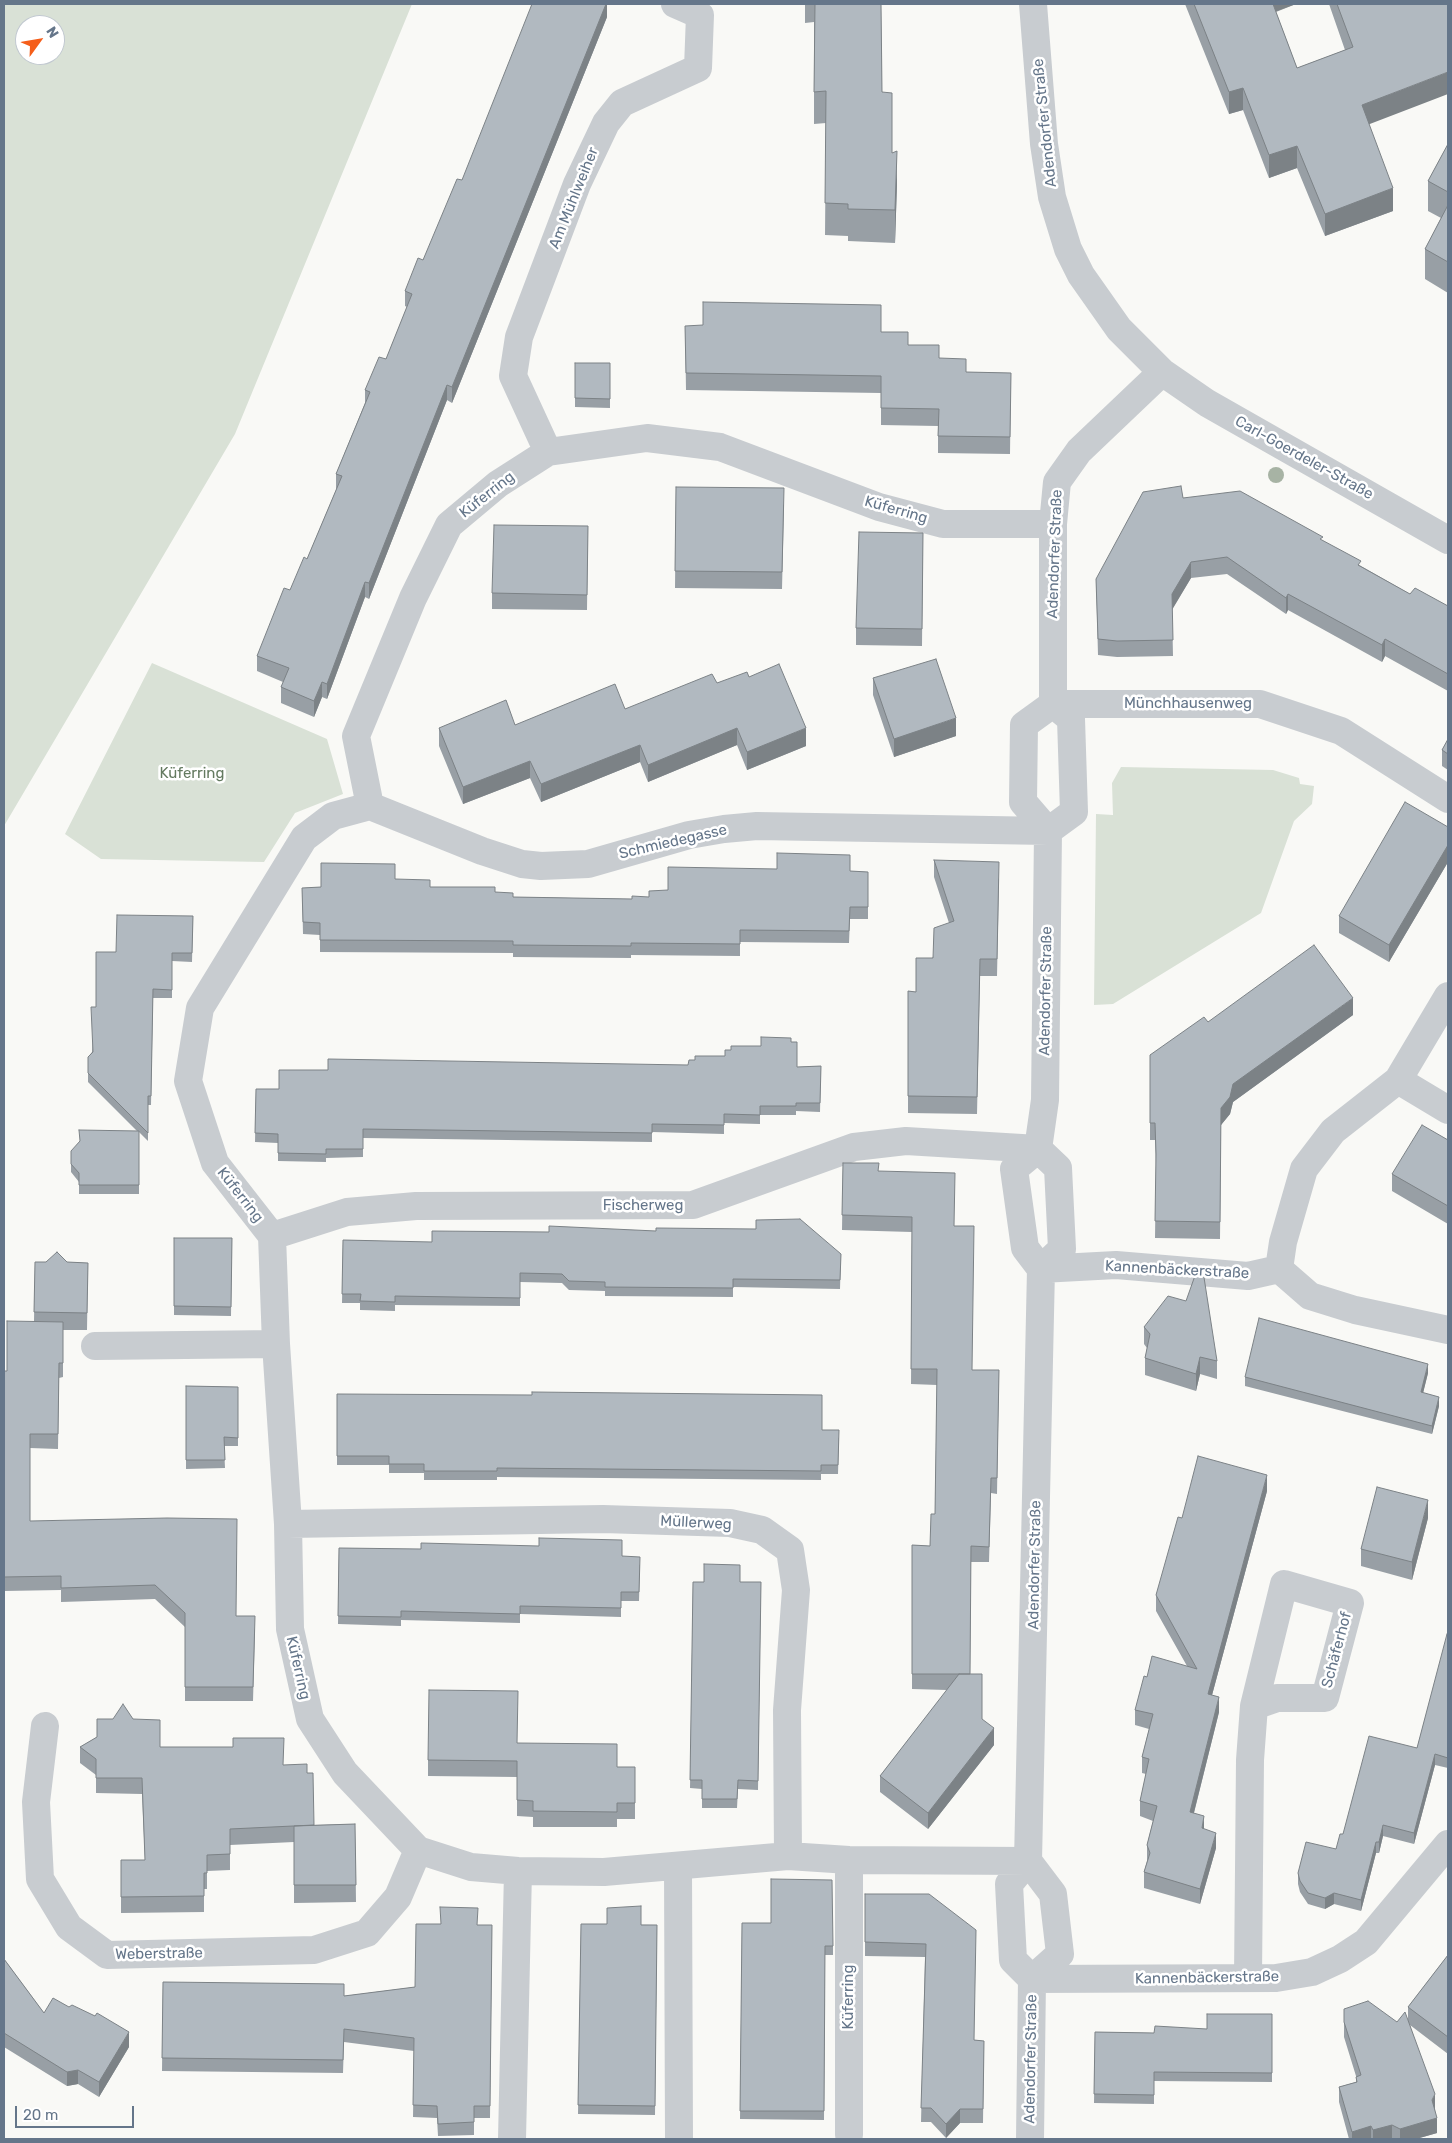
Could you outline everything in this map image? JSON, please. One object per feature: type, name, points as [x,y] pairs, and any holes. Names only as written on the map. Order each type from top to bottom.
[{"type":"street","name":"Am Mühlweiher","points":[[548,452],[513,376],[519,337],[577,184],[606,123],[622,103],[698,68],[700,14],[675,4]]},
{"type":"street","name":"Adendorfer Straße","points":[[1033,4],[1044,144],[1050,188],[1060,225],[1081,275],[1102,308],[1119,330],[1162,372],[1079,451],[1057,482],[1053,524],[1053,704]]},
{"type":"street","name":"Carl-Goerdeler-Straße","points":[[1162,372],[1207,404],[1448,540]]},
{"type":"street","name":"Küferring","points":[[1028,1861],[848,1860],[788,1856],[678,1868],[604,1872],[518,1871],[471,1867],[418,1850],[345,1773],[310,1720],[290,1629],[288,1524],[276,1344],[272,1236],[215,1163],[188,1080],[200,1008],[304,838],[332,816],[370,806],[356,736],[413,598],[450,526],[498,484],[548,452],[647,438],[720,447],[879,507],[943,524],[1053,524]]},
{"type":"street","name":"Münchhausenweg","points":[[1053,704],[1260,704],[1341,731],[1448,799]]},
{"type":"street","points":[[1053,704],[1071,719],[1074,812],[1048,831],[1023,802],[1024,725],[1053,704]]},
{"type":"street","name":"Schmiedegasse","points":[[370,806],[482,851],[522,864],[541,866],[588,864],[689,835],[757,826],[1048,831]]},
{"type":"street","name":"Adendorfer Straße","points":[[1038,1149],[1044,1100],[1048,831]]},
{"type":"street","points":[[1448,996],[1398,1080],[1333,1130],[1304,1169],[1284,1242],[1279,1269],[1310,1296],[1355,1310],[1448,1330]]},
{"type":"street","points":[[1398,1080],[1448,1110]]},
{"type":"street","name":"Fischerweg","points":[[272,1236],[347,1212],[416,1206],[693,1205],[854,1147],[906,1140],[1038,1149]]},
{"type":"street","points":[[1038,1149],[1058,1168],[1062,1249],[1041,1269],[1025,1248],[1014,1169],[1038,1149]]},
{"type":"street","name":"Kannenbäckerstraße","points":[[1041,1269],[1116,1265],[1248,1276],[1279,1269]]},
{"type":"street","name":"Adendorfer Straße","points":[[1030,2139],[1032,1979],[1013,1960],[1009,1884],[1028,1861],[1041,1269]]},
{"type":"street","points":[[95,1346],[276,1344]]},
{"type":"street","name":"Müllerweg","points":[[288,1524],[603,1519],[730,1523],[762,1530],[790,1550],[796,1590],[787,1710],[788,1856]]},
{"type":"street","name":"Schäferhof","points":[[1248,1978],[1250,1760],[1254,1706],[1284,1584],[1350,1603],[1325,1698],[1277,1698],[1254,1706]]},
{"type":"street","name":"Weberstraße","points":[[45,1726],[36,1802],[40,1879],[69,1927],[107,1955],[314,1950],[367,1933],[398,1897],[418,1850]]},
{"type":"street","name":"Kannenbäckerstraße","points":[[1032,1979],[1276,1978],[1312,1972],[1340,1959],[1366,1942],[1448,1844]]},
{"type":"street","name":"Küferring","points":[[848,1860],[848,2135]]},
{"type":"street","name":"Adendorfer Straße","points":[[1028,1861],[1053,1894],[1060,1954],[1032,1979]]},
{"type":"street","points":[[678,1868],[679,2139]]},
{"type":"street","points":[[512,2139],[518,1871]]},
{"type":"green space","points":[[4,4],[412,4],[235,434],[4,826]]},
{"type":"green space","name":"Küferring","points":[[152,663],[327,739],[343,794],[295,813],[264,862],[101,859],[65,834]]},
{"type":"green space","points":[[1121,767],[1273,770],[1299,778],[1300,784],[1314,786],[1312,804],[1294,821],[1261,913],[1113,1004],[1094,1005],[1096,814],[1113,815],[1112,783]]},
{"type":"building","points":[[532,4],[606,4],[452,387],[447,385],[369,583],[365,582],[327,684],[322,682],[314,701],[281,687],[289,668],[257,656],[284,588],[290,590],[304,557],[307,559],[342,476],[336,474],[370,392],[365,390],[379,357],[386,359],[412,294],[405,291],[418,258],[423,260],[457,179],[462,180]]},
{"type":"building","points":[[815,4],[881,4],[882,92],[892,93],[892,153],[897,151],[895,210],[848,209],[848,204],[825,203],[826,91],[814,92]]},
{"type":"building","points":[[1194,4],[1273,4],[1297,68],[1353,47],[1337,4],[1448,4],[1448,72],[1362,105],[1393,188],[1325,214],[1297,146],[1269,155],[1243,88],[1229,92]]},
{"type":"building","points":[[1448,144],[1448,192],[1428,181]]},
{"type":"building","points":[[1448,205],[1448,262],[1425,249]]},
{"type":"building","points":[[703,302],[881,305],[881,332],[908,332],[908,345],[939,345],[939,358],[966,359],[966,372],[1011,373],[1010,437],[938,436],[939,409],[881,408],[881,376],[686,373],[685,326],[703,325]]},
{"type":"building","points":[[575,363],[610,363],[610,399],[575,398]]},
{"type":"building","points":[[1181,486],[1183,498],[1240,491],[1323,537],[1320,539],[1361,561],[1358,565],[1410,594],[1415,588],[1448,606],[1448,674],[1385,639],[1382,645],[1288,594],[1286,598],[1227,557],[1191,562],[1172,594],[1173,640],[1117,641],[1098,639],[1096,579],[1143,492]]},
{"type":"building","points":[[676,487],[784,488],[782,572],[675,571]]},
{"type":"building","points":[[494,525],[588,526],[587,595],[492,593]]},
{"type":"building","points":[[859,532],[923,533],[922,629],[856,628]]},
{"type":"building","points":[[936,659],[956,718],[894,739],[873,678]]},
{"type":"building","points":[[779,664],[806,728],[747,752],[737,728],[648,765],[640,745],[541,784],[530,761],[463,787],[439,728],[506,700],[515,725],[615,684],[625,709],[712,674],[717,683],[747,672],[749,677]]},
{"type":"building","points":[[1448,739],[1448,754],[1442,750]]},
{"type":"building","points":[[1405,802],[1448,827],[1448,845],[1389,945],[1339,916]]},
{"type":"building","points":[[777,853],[850,855],[850,871],[868,872],[868,907],[850,907],[849,931],[740,930],[740,944],[631,943],[631,946],[513,945],[513,941],[320,940],[320,923],[303,922],[302,888],[321,887],[321,863],[395,864],[395,879],[430,880],[430,887],[495,887],[495,892],[513,893],[513,897],[632,899],[632,896],[649,897],[649,891],[668,890],[668,867],[777,869]]},
{"type":"building","points":[[934,860],[999,862],[997,959],[980,959],[977,1097],[908,1096],[908,991],[916,992],[916,958],[933,958],[934,928],[954,921]]},
{"type":"building","points":[[117,915],[193,916],[192,953],[172,953],[172,990],[153,989],[151,1096],[148,1096],[148,1133],[88,1073],[88,1057],[93,1052],[91,1007],[96,1007],[96,952],[116,952]]},
{"type":"building","points":[[1314,945],[1353,998],[1233,1084],[1230,1097],[1221,1108],[1220,1222],[1155,1221],[1156,1154],[1155,1123],[1150,1123],[1150,1055],[1204,1017],[1208,1022]]},
{"type":"building","points":[[761,1037],[791,1038],[791,1042],[797,1042],[797,1067],[821,1066],[820,1103],[796,1103],[796,1106],[760,1106],[760,1115],[724,1114],[724,1125],[652,1124],[652,1133],[363,1129],[363,1149],[326,1149],[326,1154],[278,1153],[278,1134],[255,1133],[256,1089],[279,1089],[279,1070],[328,1070],[328,1059],[688,1065],[689,1060],[695,1060],[695,1056],[725,1056],[725,1050],[731,1050],[731,1046],[761,1046]]},
{"type":"building","points":[[1422,1125],[1448,1140],[1448,1206],[1392,1174]]},
{"type":"building","points":[[79,1130],[139,1131],[139,1185],[79,1185],[79,1173],[71,1164],[71,1151],[80,1141]]},
{"type":"building","points":[[843,1163],[879,1163],[878,1171],[955,1173],[954,1226],[974,1226],[972,1370],[999,1370],[997,1478],[991,1478],[989,1547],[971,1546],[970,1674],[912,1674],[912,1545],[930,1546],[931,1514],[935,1514],[937,1369],[911,1369],[912,1217],[842,1215]]},
{"type":"building","points":[[800,1219],[841,1254],[840,1280],[733,1279],[733,1288],[605,1287],[605,1282],[569,1281],[562,1274],[520,1273],[520,1298],[395,1296],[395,1302],[360,1301],[361,1294],[342,1294],[343,1240],[432,1242],[432,1231],[549,1232],[549,1226],[656,1231],[656,1228],[756,1229],[756,1220]]},
{"type":"building","points":[[174,1238],[232,1238],[231,1307],[174,1306]]},
{"type":"building","points":[[57,1252],[67,1262],[88,1263],[87,1313],[34,1312],[35,1262],[46,1262]]},
{"type":"building","points":[[1197,1270],[1203,1271],[1217,1361],[1200,1357],[1196,1374],[1145,1358],[1150,1334],[1144,1327],[1168,1296],[1186,1301]]},
{"type":"building","points":[[1259,1318],[1428,1364],[1421,1392],[1439,1397],[1432,1426],[1245,1377]]},
{"type":"building","points":[[7,1321],[63,1322],[63,1363],[59,1363],[58,1434],[30,1434],[30,1521],[167,1518],[237,1519],[236,1616],[255,1616],[253,1687],[185,1687],[185,1613],[155,1585],[61,1588],[61,1576],[4,1577],[4,1371],[7,1371]]},
{"type":"building","points":[[186,1386],[238,1387],[238,1438],[224,1437],[225,1460],[186,1460]]},
{"type":"building","points":[[532,1392],[822,1395],[822,1430],[839,1430],[838,1465],[821,1465],[821,1471],[497,1468],[497,1471],[424,1471],[424,1464],[389,1464],[389,1456],[337,1456],[337,1394],[532,1395]]},
{"type":"building","points":[[1198,1456],[1267,1475],[1208,1694],[1219,1697],[1190,1812],[1204,1816],[1202,1828],[1216,1833],[1200,1889],[1144,1872],[1150,1853],[1147,1845],[1157,1806],[1140,1801],[1149,1759],[1142,1757],[1153,1714],[1135,1710],[1144,1676],[1147,1677],[1152,1656],[1197,1669],[1156,1595],[1178,1517],[1182,1518]]},
{"type":"building","points":[[1377,1487],[1428,1500],[1412,1562],[1361,1549]]},
{"type":"building","points":[[539,1538],[622,1540],[622,1556],[640,1557],[639,1592],[621,1592],[621,1608],[520,1606],[520,1614],[401,1611],[401,1617],[338,1616],[339,1548],[421,1549],[421,1543],[539,1546]]},
{"type":"building","points":[[704,1564],[740,1565],[740,1582],[761,1582],[758,1781],[738,1780],[737,1799],[702,1799],[702,1780],[690,1780],[693,1582],[704,1582]]},
{"type":"building","points":[[1447,1634],[1448,1758],[1435,1754],[1414,1833],[1383,1825],[1379,1842],[1376,1842],[1361,1900],[1334,1893],[1325,1898],[1308,1893],[1300,1881],[1298,1873],[1306,1842],[1336,1849],[1340,1834],[1343,1834],[1369,1736],[1417,1748]]},
{"type":"building","points":[[959,1674],[982,1674],[982,1719],[994,1728],[928,1813],[880,1776]]},
{"type":"building","points":[[429,1690],[518,1691],[517,1743],[617,1744],[617,1767],[635,1767],[635,1803],[617,1803],[617,1812],[533,1811],[533,1801],[517,1800],[517,1761],[428,1760]]},
{"type":"building","points":[[123,1704],[133,1719],[160,1720],[160,1747],[233,1747],[233,1738],[284,1738],[283,1765],[307,1764],[307,1773],[313,1773],[314,1825],[230,1829],[230,1854],[207,1855],[207,1873],[204,1873],[204,1896],[121,1897],[121,1860],[145,1860],[142,1778],[96,1778],[96,1759],[80,1747],[97,1737],[97,1719],[113,1719]]},
{"type":"building","points":[[355,1824],[356,1885],[294,1885],[294,1826]]},
{"type":"building","points":[[771,1879],[832,1880],[833,1946],[825,1946],[824,2111],[740,2111],[742,1923],[771,1923]]},
{"type":"building","points":[[865,1894],[929,1894],[976,1930],[974,2040],[984,2041],[983,2109],[960,2109],[946,2124],[931,2108],[921,2108],[926,1944],[865,1942]]},
{"type":"building","points":[[641,1906],[641,1925],[657,1925],[655,2106],[578,2105],[581,1924],[607,1924],[607,1908]]},
{"type":"building","points":[[440,1907],[478,1908],[477,1925],[492,1925],[490,2106],[474,2106],[474,2122],[438,2124],[437,2106],[413,2105],[414,2038],[344,2029],[343,2060],[162,2058],[163,1982],[344,1984],[344,1996],[415,1987],[416,1924],[441,1924]]},
{"type":"building","points":[[1448,1955],[1448,2037],[1408,2007]]},
{"type":"building","points":[[4,1959],[44,2013],[53,1998],[69,2007],[72,2005],[95,2016],[97,2013],[129,2032],[99,2082],[78,2070],[67,2072],[4,2033]]},
{"type":"building","points":[[1368,2001],[1397,2022],[1405,2012],[1435,2094],[1432,2100],[1437,2118],[1400,2129],[1392,2125],[1373,2130],[1371,2126],[1352,2132],[1339,2087],[1357,2082],[1356,2077],[1361,2075],[1344,2022],[1344,2009]]},
{"type":"building","points":[[1207,2014],[1272,2014],[1272,2073],[1154,2072],[1154,2095],[1094,2094],[1095,2032],[1154,2033],[1155,2026],[1207,2029]]}]
